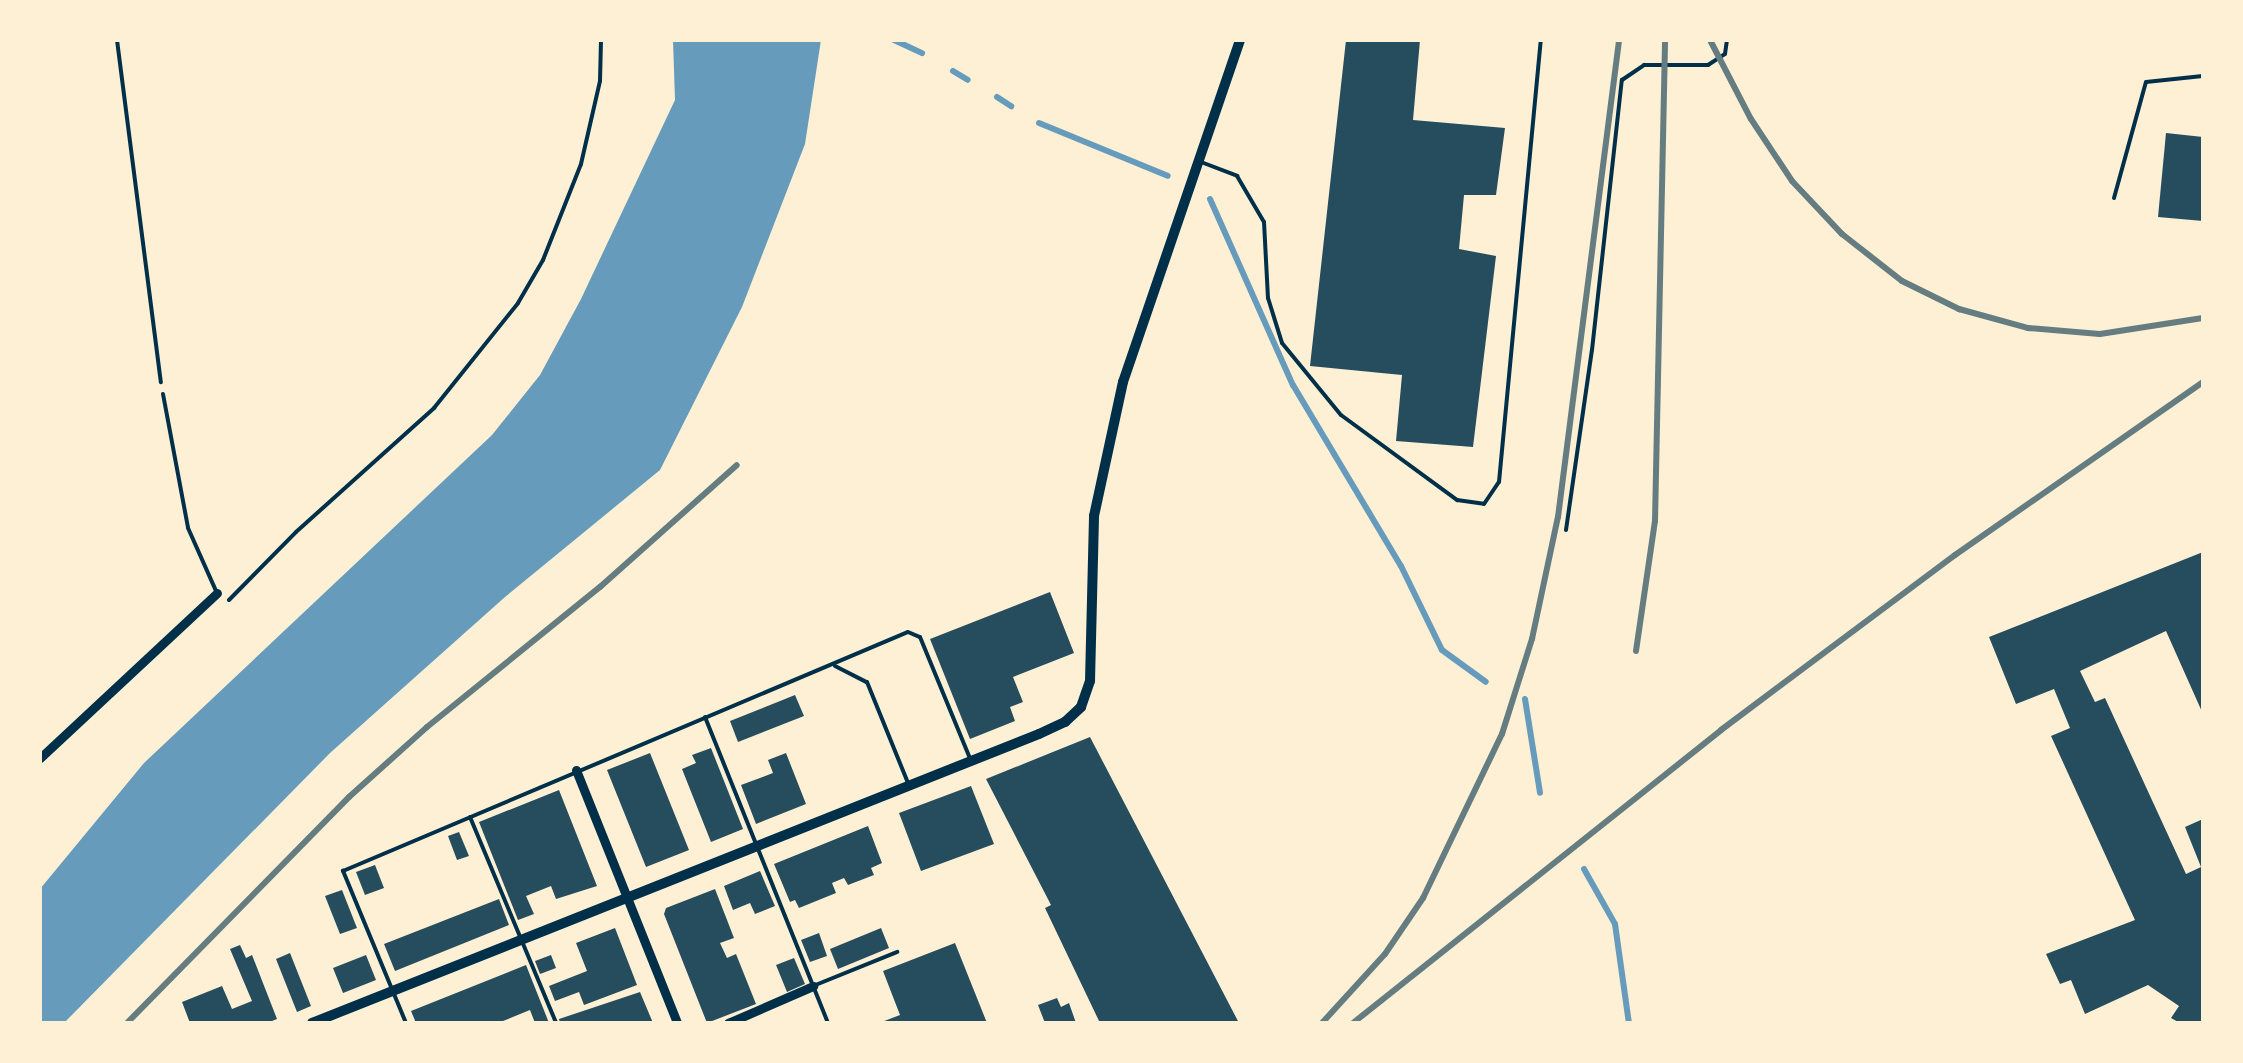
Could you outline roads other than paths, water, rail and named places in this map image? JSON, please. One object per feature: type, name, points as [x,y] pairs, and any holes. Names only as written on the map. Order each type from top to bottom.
[{"type":"street","points":[[312,1023],[971,762],[1065,722],[1081,707],[1090,681],[1094,516],[1123,382],[1240,40]]},
{"type":"street","points":[[40,758],[218,593]]},
{"type":"street","points":[[576,770],[677,1023]]},
{"type":"street","points":[[728,1023],[813,986]]},
{"type":"lane","points":[[1200,162],[1237,176],[1264,222],[1268,298],[1282,343],[1341,415],[1457,500],[1484,504],[1499,482],[1541,40]]},
{"type":"lane","points":[[1566,530],[1592,350],[1622,80],[1644,65],[1708,65],[1726,54],[1728,40]]},
{"type":"lane","points":[[2114,198],[2146,82],[2203,76]]},
{"type":"lane","points":[[163,394],[188,528],[218,593]]},
{"type":"lane","points":[[406,1023],[344,871],[576,770],[915,632],[971,762]]},
{"type":"lane","points":[[833,665],[866,682],[910,787]]},
{"type":"lane","points":[[706,717],[828,1023]]},
{"type":"lane","points":[[470,817],[556,1023]]},
{"type":"lane","points":[[813,986],[898,952]]},
{"type":"water","points":[[673,40],[821,40],[805,144],[742,307],[660,470],[505,597],[330,753],[64,1023],[40,1023],[40,889],[144,763],[492,435],[540,375],[581,299],[675,100]]},
{"type":"waterway","points":[[894,40],[922,53]]},
{"type":"waterway","points":[[953,71],[968,80]]},
{"type":"waterway","points":[[997,97],[1011,106]]},
{"type":"waterway","points":[[1039,123],[1168,176]]},
{"type":"waterway","points":[[1210,199],[1293,385],[1401,566],[1442,650],[1486,682]]},
{"type":"waterway","points":[[1525,699],[1540,793]]},
{"type":"waterway","points":[[1584,869],[1615,924],[1629,1023]]},
{"type":"railway","points":[[1322,1023],[1385,954],[1423,898],[1502,734],[1532,639],[1558,517],[1619,40]]},
{"type":"railway","points":[[1636,651],[1655,521],[1665,40]]},
{"type":"railway","points":[[1710,40],[1751,119],[1792,181],[1842,234],[1902,281],[1959,309],[2028,328],[2100,334],[2203,318]]},
{"type":"railway","points":[[1353,1023],[1721,730],[1955,555],[2203,382]]},
{"type":"railway","points":[[127,1023],[349,797],[427,727],[600,587],[737,465]]}]
